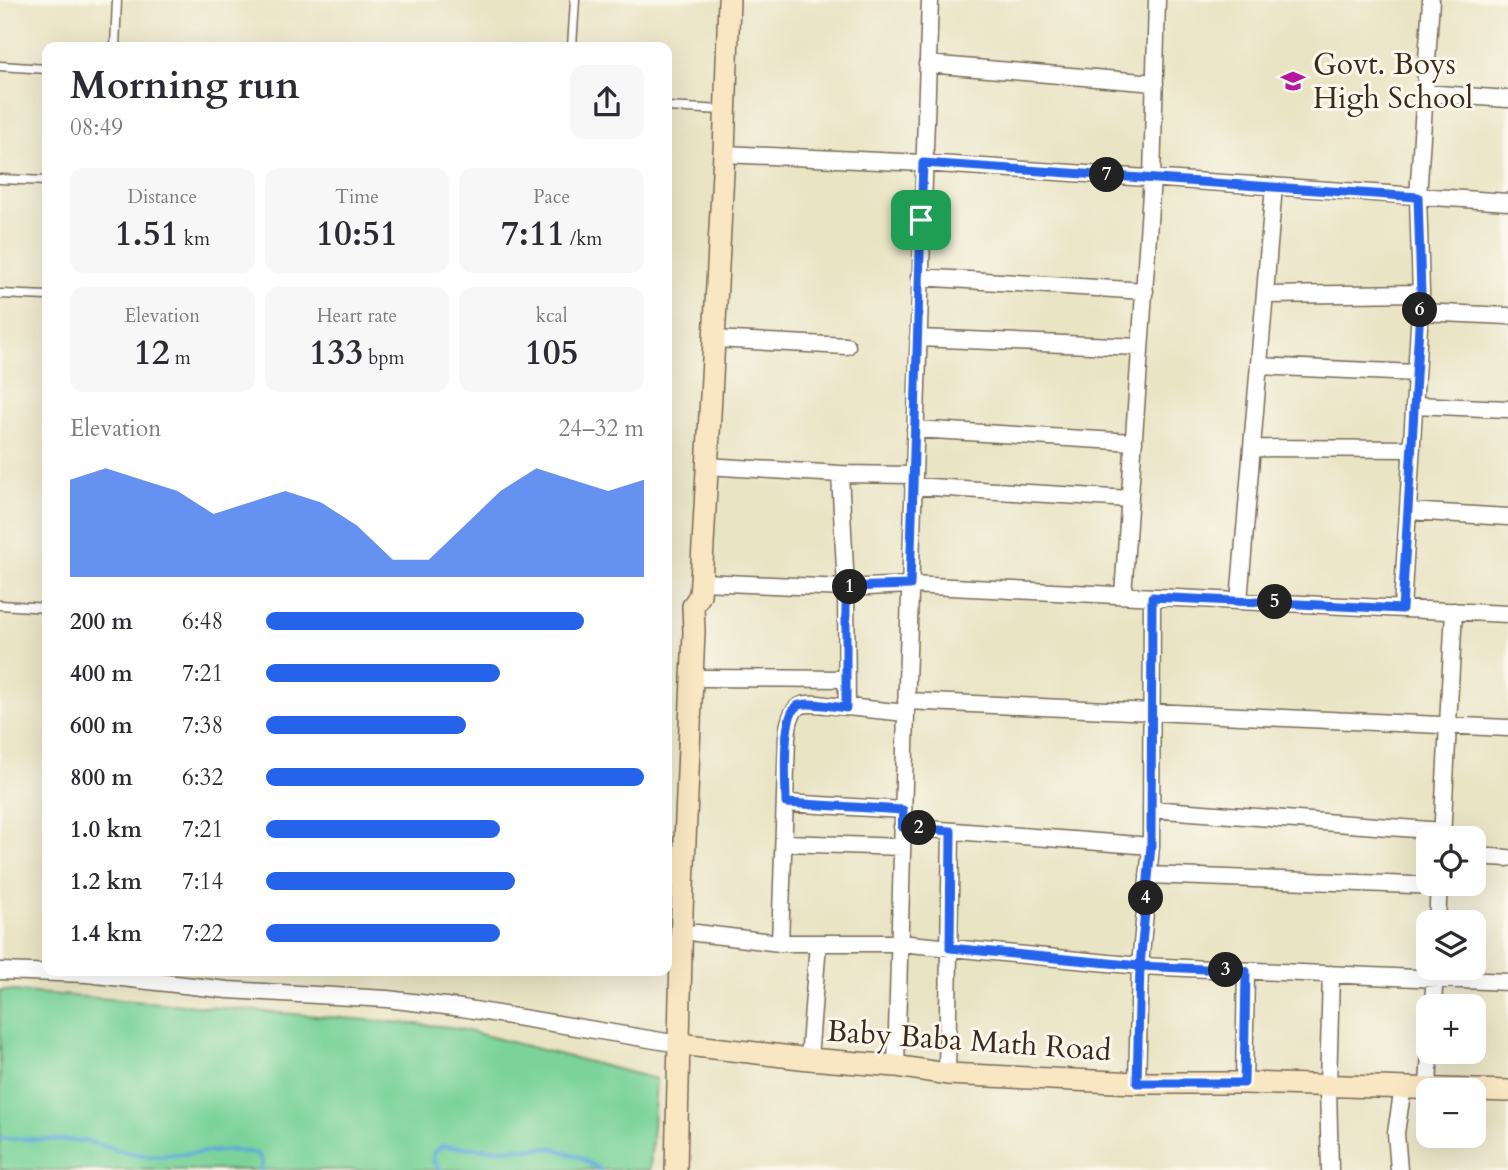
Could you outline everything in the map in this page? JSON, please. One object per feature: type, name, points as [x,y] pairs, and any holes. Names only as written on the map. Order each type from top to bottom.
[{"type":"main road","points":[[689,1170],[686,1045],[677,911],[694,632],[693,606],[701,589],[724,153],[729,0]]},
{"type":"main road","points":[[676,1170],[696,933],[704,678],[709,606],[701,589]]},
{"type":"main road","name":"Baby Baba Math Road","points":[[686,1045],[896,1066],[947,1074],[1137,1083],[1416,1087]]},
{"type":"main road","name":"Baby Baba Math Road","points":[[1486,1090],[1508,1091]]},
{"type":"street","points":[[896,1066],[919,277],[930,0]]},
{"type":"street","points":[[1122,595],[1152,178],[1157,0]]},
{"type":"street","points":[[1402,609],[1421,293],[1418,197],[1431,0]]},
{"type":"street","points":[[928,64],[1155,82]]},
{"type":"street","points":[[1424,93],[1508,99]]},
{"type":"street","points":[[724,153],[923,163],[1508,202]]},
{"type":"street","points":[[1239,601],[1274,186]]},
{"type":"street","points":[[919,277],[1144,291]]},
{"type":"street","points":[[1265,295],[1421,293]]},
{"type":"street","points":[[1420,312],[1508,316]]},
{"type":"street","points":[[918,338],[1140,347]]},
{"type":"street","points":[[713,339],[847,346]]},
{"type":"street","points":[[1259,366],[1416,373]]},
{"type":"street","points":[[1414,405],[1508,409]]},
{"type":"street","points":[[915,429],[1134,442]]},
{"type":"street","points":[[1252,448],[1412,449]]},
{"type":"street","points":[[706,466],[840,474],[1130,499]]},
{"type":"street","points":[[840,474],[846,587],[846,708]]},
{"type":"street","points":[[1408,512],[1508,517]]},
{"type":"street","points":[[701,589],[910,585],[1508,614]]},
{"type":"street","points":[[1137,1083],[1140,966],[1151,846],[1152,597]]},
{"type":"street","points":[[1442,826],[1454,611]]},
{"type":"street","points":[[704,678],[846,679]]},
{"type":"street","points":[[780,943],[787,738],[790,714],[796,707],[804,704],[846,708],[1153,712],[1508,728]]},
{"type":"street","points":[[786,803],[903,810]]},
{"type":"street","points":[[1151,810],[1416,833]]},
{"type":"street","points":[[902,827],[1151,846]]},
{"type":"street","points":[[947,1074],[951,831]]},
{"type":"street","points":[[785,843],[902,847]]},
{"type":"street","points":[[1486,857],[1508,858]]},
{"type":"street","points":[[1148,875],[1416,884]]},
{"type":"street","points":[[696,933],[780,943],[899,943],[1140,966],[1331,974],[1416,973]]},
{"type":"street","points":[[809,1059],[818,943]]},
{"type":"street","points":[[0,971],[42,972]]},
{"type":"street","points":[[1244,1083],[1246,971]]},
{"type":"street","points":[[1330,1170],[1328,1087],[1331,974]]},
{"type":"street","points":[[105,976],[228,990],[387,999],[570,1024],[686,1045]]},
{"type":"street","points":[[1486,979],[1508,982]]},
{"type":"street","points":[[1399,1170],[1396,1133],[1403,1087]]},
{"type":"lane","points":[[115,42],[117,0]]},
{"type":"lane","points":[[572,42],[575,0]]},
{"type":"lane","points":[[0,65],[42,69]]},
{"type":"lane","points":[[672,107],[724,111]]},
{"type":"lane","points":[[0,179],[42,181]]},
{"type":"lane","points":[[0,293],[42,296]]},
{"type":"lane","points":[[0,605],[42,608]]},
{"type":"green space","points":[[0,990],[452,1027],[656,1079],[650,1170],[0,1170]]},
{"type":"waterway","points":[[0,1138],[86,1141],[128,1153],[154,1156],[233,1150],[257,1154],[262,1161],[261,1170]]},
{"type":"waterway","points":[[441,1170],[433,1161],[434,1152],[442,1146],[489,1149],[554,1148],[581,1158],[600,1170]]},
{"type":"place","name":"Govt. Boys High School","points":[[1293,81]]},
{"type":"route","points":[[921,220],[910,585],[846,587],[846,708],[804,704],[796,707],[790,714],[786,803],[903,810],[902,827],[951,831],[950,948],[1140,966],[1246,971],[1244,1083],[1137,1083],[1140,966],[1151,846],[1152,597],[1402,609],[1421,293],[1418,197],[923,163],[921,220]]}]
